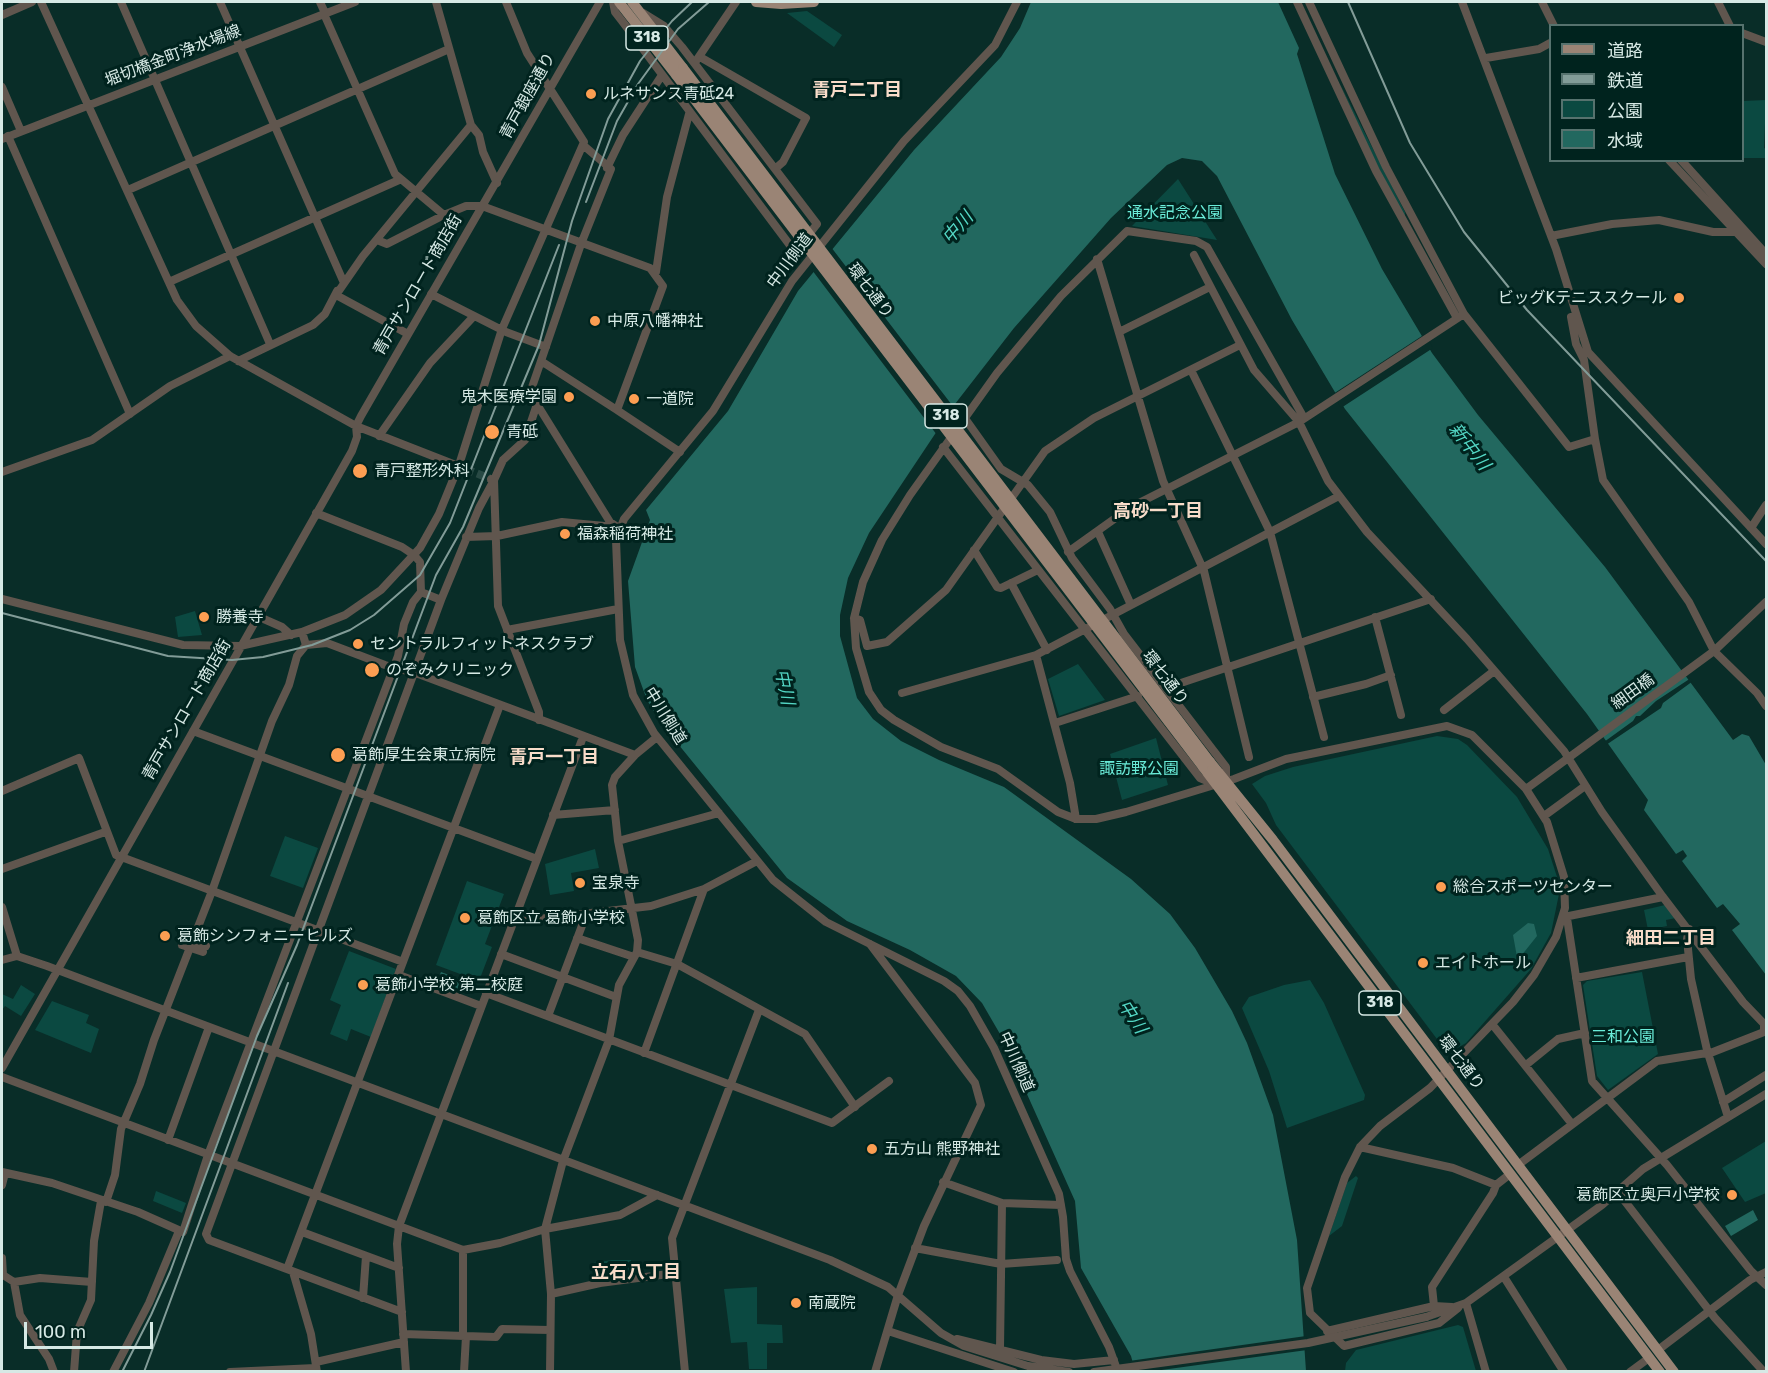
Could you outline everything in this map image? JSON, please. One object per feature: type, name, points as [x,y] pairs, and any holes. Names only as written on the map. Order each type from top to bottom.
[{"type":"main road","name":"環七通り","points":[[619,2],[679,72],[1207,765],[1558,1237],[1653,1354],[1674,1371]]},
{"type":"main road","name":"環七通り","points":[[632,2],[679,72]]},
{"type":"main road","points":[[756,2],[781,4],[814,2]]},
{"type":"main road","name":"環七通り","points":[[1220,783],[1447,1070],[1568,1230],[1653,1354],[1660,1371]]},
{"type":"street","points":[[2,15],[32,2]]},
{"type":"street","points":[[41,2],[170,282],[187,316],[205,336],[234,358],[356,426],[462,467]]},
{"type":"street","points":[[121,2],[270,344]]},
{"type":"street","points":[[220,2],[342,279]]},
{"type":"street","points":[[320,2],[399,180],[444,214]]},
{"type":"street","name":"堀切橋金町浄水場線","points":[[5,138],[355,2]]},
{"type":"street","points":[[436,2],[471,124],[479,135],[483,152],[497,183]]},
{"type":"street","points":[[2,599],[183,645],[240,646],[303,632],[330,622],[357,608],[389,582],[414,555],[436,520],[462,467],[502,329],[584,146],[583,140],[549,90],[522,44],[506,2]]},
{"type":"street","name":"青戸銀座通り","points":[[481,207],[600,2]]},
{"type":"street","points":[[613,2],[615,12],[689,114],[795,252],[817,224],[697,60],[664,26],[640,12]]},
{"type":"street","points":[[697,60],[735,2]]},
{"type":"street","name":"中川側道","points":[[1017,2],[995,45],[904,141],[792,281],[720,401],[619,528],[616,549],[620,640],[633,695],[657,737],[773,880],[805,907],[870,944],[921,967],[944,981],[958,991],[970,1006],[994,1048],[1062,1205],[1066,1259],[1070,1271],[1118,1371]]},
{"type":"street","points":[[1297,2],[1376,171],[1458,318],[1569,447],[1595,439]]},
{"type":"street","points":[[1309,2],[1458,318]]},
{"type":"street","points":[[1462,2],[1486,58],[1551,236],[1584,345],[1593,359],[1767,544]]},
{"type":"street","points":[[1542,2],[1553,24]]},
{"type":"street","points":[[1718,2],[1729,24]]},
{"type":"street","points":[[1744,33],[1767,42]]},
{"type":"street","points":[[1486,58],[1539,49],[1549,44]]},
{"type":"street","points":[[128,190],[449,49]]},
{"type":"street","points":[[697,60],[806,118],[783,162],[776,168]]},
{"type":"street","points":[[607,167],[623,135],[662,75]]},
{"type":"street","points":[[2,87],[21,131]]},
{"type":"street","points":[[617,410],[663,286],[656,272],[667,197],[689,114]]},
{"type":"street","points":[[2,472],[77,446],[130,414],[170,386],[313,326],[325,314],[342,279],[377,240],[471,124]]},
{"type":"street","points":[[5,138],[130,414]]},
{"type":"street","points":[[584,146],[611,170],[581,244],[530,393],[610,522],[619,528]]},
{"type":"street","points":[[1671,162],[1767,264]]},
{"type":"street","points":[[1683,162],[1767,254]]},
{"type":"street","points":[[170,282],[399,180]]},
{"type":"street","points":[[377,240],[387,244],[444,214],[466,206],[481,207],[656,272]]},
{"type":"street","name":"青戸サンロード商店街","points":[[2,1068],[352,451],[357,437],[356,426],[481,207]]},
{"type":"street","points":[[1551,236],[1612,224],[1659,220],[1713,232],[1736,232]]},
{"type":"street","points":[[1518,1165],[1572,1124],[1607,1098],[1657,1061],[1708,1052],[1766,1029],[1663,897],[1585,786],[1569,758],[1431,599],[1367,532],[1328,481],[1303,418],[1204,244],[1127,231],[1097,259],[1034,329],[964,417],[882,540],[863,582],[854,618],[861,671],[869,692],[882,710],[903,726],[941,747],[1007,774],[1058,812],[1076,819],[1106,818],[1220,783],[1286,759],[1447,726],[1472,735],[1526,789],[1544,816],[1564,877],[1565,917],[1592,1081],[1607,1098],[1660,1157],[1756,1277],[1767,1285]]},
{"type":"street","points":[[1194,255],[1254,370],[1303,418]]},
{"type":"street","points":[[1097,259],[1166,488],[1202,568],[1250,757]]},
{"type":"street","points":[[1119,332],[1210,287]]},
{"type":"street","points":[[1568,293],[1574,336],[1586,373],[1595,439],[1604,480],[1682,592],[1714,651],[1757,693],[1767,706]]},
{"type":"street","points":[[431,294],[502,329],[546,347]]},
{"type":"street","points":[[336,295],[408,334]]},
{"type":"street","points":[[379,436],[430,363],[474,316]]},
{"type":"street","points":[[1068,552],[1131,507],[1303,418],[1458,318]]},
{"type":"street","points":[[854,618],[860,620],[867,646],[887,642],[946,590],[1021,481],[1045,451],[1094,418],[1240,345]]},
{"type":"street","points":[[542,361],[680,452]]},
{"type":"street","points":[[1191,370],[1270,532],[1324,737]]},
{"type":"street","points":[[402,1312],[206,1238],[272,1051],[415,673],[439,599],[502,460],[525,440],[537,404]]},
{"type":"street","points":[[964,417],[1001,469],[1021,481],[1050,512],[1068,552],[1114,615],[1124,634],[1226,767],[1220,783]]},
{"type":"street","points":[[943,447],[1200,778],[1220,783]]},
{"type":"street","points":[[493,479],[497,536],[497,602],[539,712],[539,720]]},
{"type":"street","points":[[902,693],[1036,655],[1339,496]]},
{"type":"street","points":[[1751,528],[1767,505]]},
{"type":"street","points":[[113,1371],[149,1303],[181,1231],[346,789],[394,667],[404,624],[413,602],[422,593],[420,562],[414,555],[402,547],[316,513]]},
{"type":"street","points":[[466,537],[497,536],[562,522],[619,528]]},
{"type":"street","points":[[1098,532],[1131,605]]},
{"type":"street","points":[[974,550],[997,587],[1038,570]]},
{"type":"street","points":[[1011,583],[1047,650]]},
{"type":"street","points":[[422,593],[439,599]]},
{"type":"street","points":[[1166,688],[1431,599]]},
{"type":"street","name":"細田橋","points":[[1526,789],[1704,659],[1767,602]]},
{"type":"street","points":[[507,630],[618,609]]},
{"type":"street","points":[[257,616],[282,627],[291,635]]},
{"type":"street","points":[[1375,617],[1401,715]]},
{"type":"street","points":[[303,632],[306,645]]},
{"type":"street","points":[[74,1371],[77,1332],[91,1300],[94,1241],[114,1175],[123,1123],[212,891],[259,756],[289,685],[297,656],[306,645],[327,643],[415,673],[635,755]]},
{"type":"street","points":[[1036,655],[1055,723],[1076,819]]},
{"type":"street","points":[[1444,710],[1494,671]]},
{"type":"street","points":[[1313,697],[1366,684],[1391,675]]},
{"type":"street","points":[[1055,723],[1138,696]]},
{"type":"street","points":[[316,1367],[290,1271],[315,1195],[500,705]]},
{"type":"street","points":[[193,731],[537,859]]},
{"type":"street","points":[[406,1371],[399,1268],[399,1226],[583,737]]},
{"type":"street","points":[[550,1371],[551,1294],[545,1229],[563,1161],[609,1040],[619,985],[635,955],[632,910],[618,841],[612,785],[615,777],[635,755],[657,737]]},
{"type":"street","points":[[2,791],[79,758],[114,853],[403,962]]},
{"type":"street","points":[[1544,816],[1585,786]]},
{"type":"street","points":[[553,815],[615,810]]},
{"type":"street","points":[[618,841],[719,813]]},
{"type":"street","points":[[2,869],[105,832]]},
{"type":"street","points":[[513,922],[632,910],[667,902],[704,890],[757,861]]},
{"type":"street","points":[[644,1053],[704,890]]},
{"type":"street","points":[[1565,917],[1663,897]]},
{"type":"street","points":[[2,907],[17,956]]},
{"type":"street","points":[[548,1016],[586,915]]},
{"type":"street","points":[[1565,917],[1534,975],[1492,1024],[1439,1079],[1380,1126],[1360,1147],[1345,1177],[1307,1288],[1310,1313],[1344,1346],[1439,1323],[1568,1230],[1660,1157],[1767,1094]]},
{"type":"street","points":[[1689,929],[1688,957],[1708,1052],[1728,1117]]},
{"type":"street","points":[[577,938],[635,955],[677,964],[805,1034],[855,1107]]},
{"type":"street","points":[[185,940],[203,947]]},
{"type":"street","points":[[870,944],[975,1083],[981,1105],[943,1182],[915,1248],[875,1371]]},
{"type":"street","points":[[501,954],[616,997]]},
{"type":"street","points":[[2,960],[17,956],[58,970],[863,1273],[898,1295],[948,1338],[979,1352],[1028,1366],[1069,1371]]},
{"type":"street","points":[[1576,978],[1688,957]]},
{"type":"street","points":[[399,975],[481,1006]]},
{"type":"street","points":[[486,993],[832,1123],[889,1081]]},
{"type":"street","points":[[685,1371],[672,1238],[732,1086],[759,1010]]},
{"type":"street","points":[[1492,1024],[1572,1124]]},
{"type":"street","points":[[168,1140],[209,1027]]},
{"type":"street","points":[[1526,1065],[1558,1039],[1585,1033]]},
{"type":"street","points":[[1723,1102],[1767,1075]]},
{"type":"street","points":[[2,1077],[463,1250],[500,1243],[545,1229],[620,1215],[657,1196]]},
{"type":"street","points":[[1360,1147],[1453,1168],[1496,1185]]},
{"type":"street","points":[[2,1185],[3,1173],[52,1183],[138,1212],[181,1231]]},
{"type":"street","points":[[1434,1306],[1432,1287],[1496,1185],[1510,1174]]},
{"type":"street","points":[[943,1182],[1002,1203],[1062,1205]]},
{"type":"street","points":[[1617,1191],[1711,1312],[1764,1371]]},
{"type":"street","points":[[1000,1349],[1002,1203]]},
{"type":"street","points":[[302,1232],[399,1268]]},
{"type":"street","points":[[915,1248],[1001,1264],[1057,1260]]},
{"type":"street","points":[[463,1250],[464,1371]]},
{"type":"street","points":[[363,1298],[366,1256]]},
{"type":"street","points":[[2,1258],[2,1275],[14,1281],[40,1278],[92,1282]]},
{"type":"street","points":[[1630,1371],[1756,1277],[1767,1272]]},
{"type":"street","points":[[551,1294],[600,1283],[676,1274]]},
{"type":"street","points":[[1504,1277],[1564,1371]]},
{"type":"street","points":[[14,1281],[20,1315],[49,1359],[54,1371]]},
{"type":"street","points":[[1327,1331],[1434,1306],[1462,1306]]},
{"type":"street","points":[[1094,1371],[1308,1343],[1426,1317],[1462,1306]]},
{"type":"street","points":[[1462,1306],[1486,1371]]},
{"type":"street","points":[[230,1371],[316,1367],[403,1338],[496,1337],[502,1329],[550,1330]]},
{"type":"street","points":[[888,1331],[998,1369],[1014,1371]]},
{"type":"street","points":[[948,1338],[1041,1360],[1074,1364],[1114,1360]]},
{"type":"green space","points":[[807,11],[842,35],[834,47],[787,13]]},
{"type":"green space","points":[[1339,82],[1405,212],[1405,219],[1372,155]]},
{"type":"green space","points":[[1766,100],[1764,148],[1766,158],[1744,158],[1744,101]]},
{"type":"green space","name":"通水記念公園","points":[[1178,179],[1217,240],[1132,226]]},
{"type":"green space","points":[[195,611],[202,635],[178,637],[175,617]]},
{"type":"green space","points":[[1078,664],[1105,700],[1059,716],[1048,679]]},
{"type":"green space","name":"総合スポーツセンター","points":[[1437,736],[1458,739],[1467,745],[1517,797],[1548,849],[1558,880],[1559,894],[1551,933],[1531,969],[1466,1043],[1452,1051],[1446,1051],[1276,825],[1266,803],[1252,784],[1265,776],[1293,767]]},
{"type":"green space","name":"諏訪野公園","points":[[1156,738],[1168,785],[1122,800],[1110,754]]},
{"type":"green space","points":[[285,836],[318,848],[303,888],[270,876]]},
{"type":"green space","points":[[595,849],[599,868],[571,873],[574,891],[550,895],[545,864]]},
{"type":"green space","points":[[467,881],[504,894],[485,944],[492,947],[479,981],[436,965]]},
{"type":"green space","points":[[1665,905],[1676,918],[1666,920],[1667,926],[1648,930],[1644,910]]},
{"type":"green space","name":"葛飾小学校 第二校庭","points":[[349,951],[396,969],[371,1037],[351,1029],[347,1041],[330,1034],[341,1005],[330,1000]]},
{"type":"green space","name":"三和公園","points":[[1642,972],[1658,1054],[1608,1090],[1597,1076],[1583,985],[1587,981]]},
{"type":"green space","points":[[1310,980],[1324,1003],[1365,1095],[1364,1100],[1287,1128],[1269,1071],[1242,1008],[1249,997],[1284,985]]},
{"type":"green space","points":[[21,985],[35,994],[21,1016],[5,1006],[2,1010],[2,994],[13,999]]},
{"type":"green space","points":[[52,1001],[89,1015],[86,1023],[99,1029],[91,1053],[35,1030]]},
{"type":"green space","points":[[1766,1141],[1766,1193],[1745,1202],[1722,1168]]},
{"type":"green space","points":[[1356,1176],[1358,1178],[1342,1226],[1329,1236],[1347,1183]]},
{"type":"green space","points":[[156,1191],[186,1203],[182,1213],[153,1201]]},
{"type":"green space","points":[[631,1260],[633,1276],[596,1281],[593,1263]]},
{"type":"green space","points":[[757,1287],[757,1324],[782,1325],[783,1343],[767,1343],[767,1369],[749,1369],[747,1342],[731,1343],[724,1289]]},
{"type":"green space","points":[[1458,1325],[1463,1327],[1476,1371],[1345,1371],[1346,1363],[1356,1350]]},
{"type":"water","points":[[1031,2],[1278,2],[1299,48],[1297,54],[1335,174],[1382,269],[1432,353],[1478,415],[1605,567],[1733,740],[1742,734],[1749,736],[1766,765],[1766,975],[1732,930],[1740,924],[1723,904],[1717,908],[1682,861],[1687,856],[1683,850],[1676,854],[1644,810],[1648,800],[1587,714],[1345,409],[1292,320],[1217,176],[1202,161],[1182,158],[1167,165],[1111,218],[1014,328],[955,404],[869,533],[848,578],[840,615],[840,636],[857,698],[873,719],[901,741],[939,760],[1004,787],[1131,879],[1170,914],[1195,948],[1232,1011],[1247,1043],[1273,1115],[1297,1240],[1306,1371],[1135,1371],[1131,1356],[1081,1268],[1075,1201],[1000,1034],[982,1003],[956,976],[910,950],[847,921],[787,878],[661,723],[647,700],[635,667],[628,581],[650,520],[646,510],[728,411],[798,291],[914,150],[1001,57],[1020,28]]},
{"type":"water","points":[[1528,923],[1534,924],[1537,936],[1521,956],[1517,957],[1513,935]]},
{"type":"water","points":[[441,972],[471,983],[467,993],[437,982]]},
{"type":"water","points":[[1753,1210],[1758,1220],[1731,1236],[1725,1226]]},
{"type":"pier","points":[[831,247],[955,409],[937,435],[812,270]]},
{"type":"pier","points":[[1425,334],[1433,348],[1341,408],[1333,394]]},
{"type":"pier","points":[[1691,678],[1693,681],[1663,703],[1661,708],[1606,745],[1604,742],[1633,721],[1636,716],[1640,716],[1656,701]]},
{"type":"pier","points":[[1306,1336],[1307,1350],[1147,1372],[1132,1372],[1129,1361]]},
{"type":"tunnel","points":[[466,469],[491,479]]},
{"type":"railway","points":[[122,1372],[170,1272],[257,1036],[297,945],[436,575],[463,527],[539,345],[572,221],[608,119],[640,61],[672,21],[692,2]]},
{"type":"railway","points":[[586,202],[617,121],[638,84],[678,29],[709,2]]},
{"type":"railway","points":[[1348,2],[1410,143],[1464,232],[1527,310],[1766,561]]},
{"type":"railway","points":[[2,613],[168,656],[232,660],[263,657],[312,645],[350,630],[374,615],[420,575],[450,523],[559,245]]},
{"type":"railway","points":[[144,1372],[288,983]]},
{"type":"place","name":"ルネサンス青砥24","points":[[591,94]]},
{"type":"place","name":"ビッグKテニススクール","points":[[1679,298]]},
{"type":"place","name":"中原八幡神社","points":[[595,321]]},
{"type":"place","name":"鬼木医療学園","points":[[569,397]]},
{"type":"place","name":"一道院","points":[[634,399]]},
{"type":"place","name":"青砥","points":[[492,432]]},
{"type":"place","name":"青戸整形外科","points":[[360,471]]},
{"type":"place","name":"福森稲荷神社","points":[[565,534]]},
{"type":"place","name":"勝養寺","points":[[204,617]]},
{"type":"place","name":"セントラルフィットネスクラブ","points":[[358,644]]},
{"type":"place","name":"のぞみクリニック","points":[[372,670]]},
{"type":"place","name":"葛飾厚生会東立病院","points":[[338,755]]},
{"type":"place","name":"宝泉寺","points":[[580,883]]},
{"type":"place","name":"総合スポーツセンター","points":[[1441,887]]},
{"type":"place","name":"葛飾区立 葛飾小学校","points":[[465,918]]},
{"type":"place","name":"葛飾シンフォニーヒルズ","points":[[165,936]]},
{"type":"place","name":"エイトホール","points":[[1423,963]]},
{"type":"place","name":"葛飾小学校 第二校庭","points":[[363,985]]},
{"type":"place","name":"五方山 熊野神社","points":[[872,1149]]},
{"type":"place","name":"葛飾区立奥戸小学校","points":[[1732,1195]]},
{"type":"place","name":"南蔵院","points":[[796,1303]]},
{"type":"district","name":"青戸二丁目","points":[[857,91]]},
{"type":"district","name":"高砂一丁目","points":[[1158,512]]},
{"type":"district","name":"青戸一丁目","points":[[554,758]]},
{"type":"district","name":"細田二丁目","points":[[1671,939]]},
{"type":"district","name":"立石八丁目","points":[[636,1273]]},
{"type":"water label","name":"中川","points":[[958,228]]},
{"type":"water label","name":"新中川","points":[[1469,447]]},
{"type":"water label","name":"中川","points":[[784,687]]},
{"type":"water label","name":"中川","points":[[1132,1017]]}]
